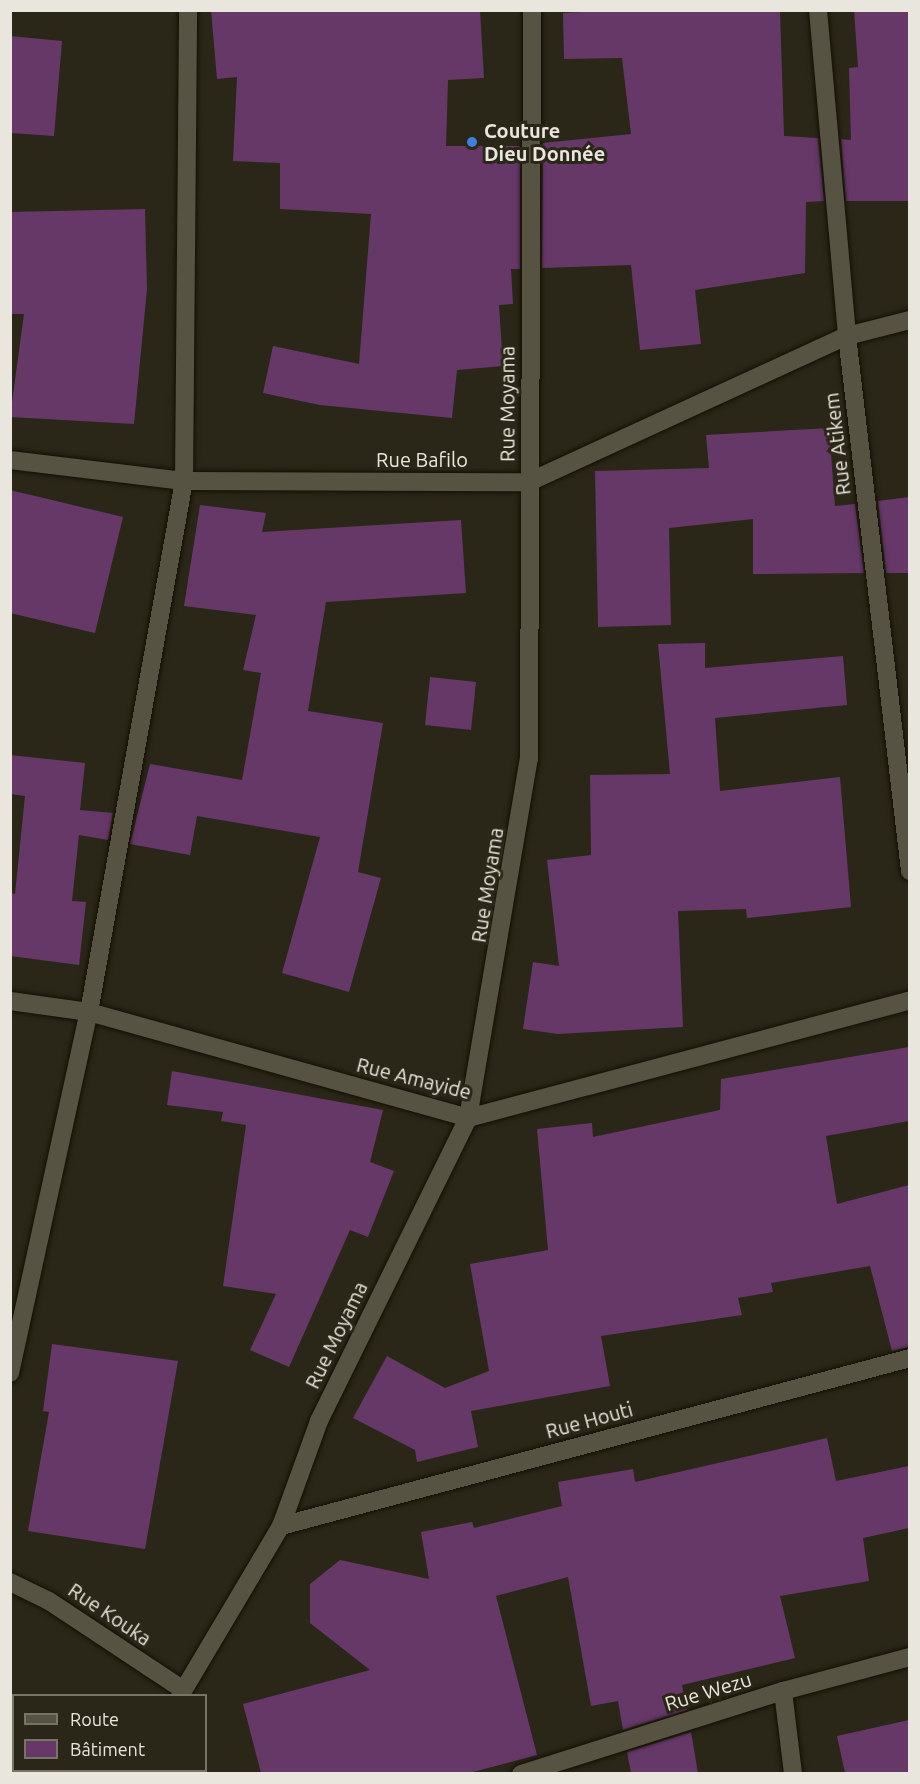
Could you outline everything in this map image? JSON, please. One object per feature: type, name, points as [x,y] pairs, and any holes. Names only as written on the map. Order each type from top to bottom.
[{"type":"street","points":[[10,1373],[89,1012],[184,481],[188,10]]},
{"type":"street","name":"Rue Moyama","points":[[181,1692],[281,1526],[319,1421],[468,1118],[529,759],[532,10]]},
{"type":"street","name":"Rue Atikem","points":[[818,10],[847,336],[909,871]]},
{"type":"street","name":"Rue Bafilo","points":[[10,460],[184,481],[530,482],[847,336],[909,320]]},
{"type":"street","name":"Rue Amayide","points":[[10,1001],[89,1012],[468,1118],[909,1000]]},
{"type":"street","name":"Rue Houti","points":[[281,1526],[909,1358]]},
{"type":"street","name":"Rue Kouka","points":[[10,1582],[49,1601],[181,1692]]},
{"type":"street","name":"Rue Wezu","points":[[521,1773],[783,1691],[909,1657]]},
{"type":"street","points":[[783,1691],[793,1773]]},
{"type":"building","points":[[211,10],[480,10],[484,78],[448,80],[446,146],[520,146],[520,269],[511,269],[513,304],[499,305],[503,366],[457,370],[452,418],[320,405],[263,393],[273,346],[359,364],[371,214],[280,209],[280,163],[233,161],[237,77],[217,79]]},
{"type":"building","points":[[617,10],[780,10],[784,136],[818,138],[824,201],[806,202],[805,273],[695,290],[701,344],[640,350],[631,265],[542,268],[543,143],[631,134],[622,58],[564,59],[563,13]]},
{"type":"building","points":[[854,10],[909,10],[909,201],[846,201],[841,139],[851,140],[849,68],[858,67]]},
{"type":"building","points":[[10,36],[62,41],[54,136],[10,133]]},
{"type":"building","points":[[145,209],[147,289],[134,424],[10,417],[24,314],[10,314],[10,212]]},
{"type":"building","points":[[829,428],[835,506],[855,504],[864,573],[753,574],[753,519],[669,528],[671,625],[598,627],[595,471],[709,468],[706,435]]},
{"type":"building","points":[[10,490],[123,517],[95,633],[10,613]]},
{"type":"building","points":[[909,497],[909,573],[886,573],[878,501]]},
{"type":"building","points":[[200,505],[266,513],[262,532],[461,520],[466,593],[326,602],[308,711],[383,723],[358,872],[381,878],[349,992],[282,973],[320,837],[197,816],[190,855],[130,844],[150,764],[242,780],[261,673],[243,670],[256,615],[184,606]]},
{"type":"building","points":[[705,643],[705,668],[843,656],[847,705],[715,718],[720,791],[840,777],[851,907],[747,918],[746,909],[678,911],[683,1027],[558,1034],[523,1029],[533,962],[559,966],[547,860],[591,855],[590,775],[670,774],[658,644]]},
{"type":"building","points":[[430,677],[476,682],[471,730],[425,725]]},
{"type":"building","points":[[10,755],[85,763],[80,810],[113,813],[108,840],[79,835],[72,901],[86,902],[79,965],[10,956],[10,893],[15,894],[25,796],[10,794]]},
{"type":"building","points":[[909,1047],[909,1121],[826,1136],[837,1204],[909,1185],[909,1347],[892,1351],[870,1266],[771,1283],[773,1292],[738,1298],[742,1315],[601,1336],[610,1386],[471,1411],[478,1447],[417,1462],[415,1450],[353,1418],[387,1356],[445,1388],[489,1371],[470,1264],[548,1250],[537,1129],[592,1123],[593,1137],[720,1110],[721,1079]]},
{"type":"building","points":[[172,1071],[383,1110],[370,1162],[394,1171],[368,1237],[350,1230],[289,1367],[250,1350],[276,1294],[223,1286],[246,1125],[221,1121],[223,1112],[167,1105]]},
{"type":"building","points":[[52,1344],[178,1361],[145,1549],[28,1531],[49,1412],[43,1411]]},
{"type":"building","points":[[827,1438],[836,1481],[909,1466],[909,1528],[863,1538],[869,1581],[780,1596],[795,1658],[682,1685],[687,1710],[623,1730],[618,1701],[591,1706],[568,1577],[496,1596],[537,1755],[469,1773],[261,1773],[243,1704],[370,1670],[310,1623],[310,1584],[340,1560],[429,1579],[421,1532],[472,1522],[474,1528],[562,1506],[558,1482],[633,1469],[635,1482]]},
{"type":"building","points":[[909,1720],[909,1773],[845,1773],[837,1736]]},
{"type":"building","points":[[691,1732],[698,1773],[631,1773],[627,1752]]},
{"type":"place","name":"Couture Dieu Donnée","points":[[472,142]]}]
